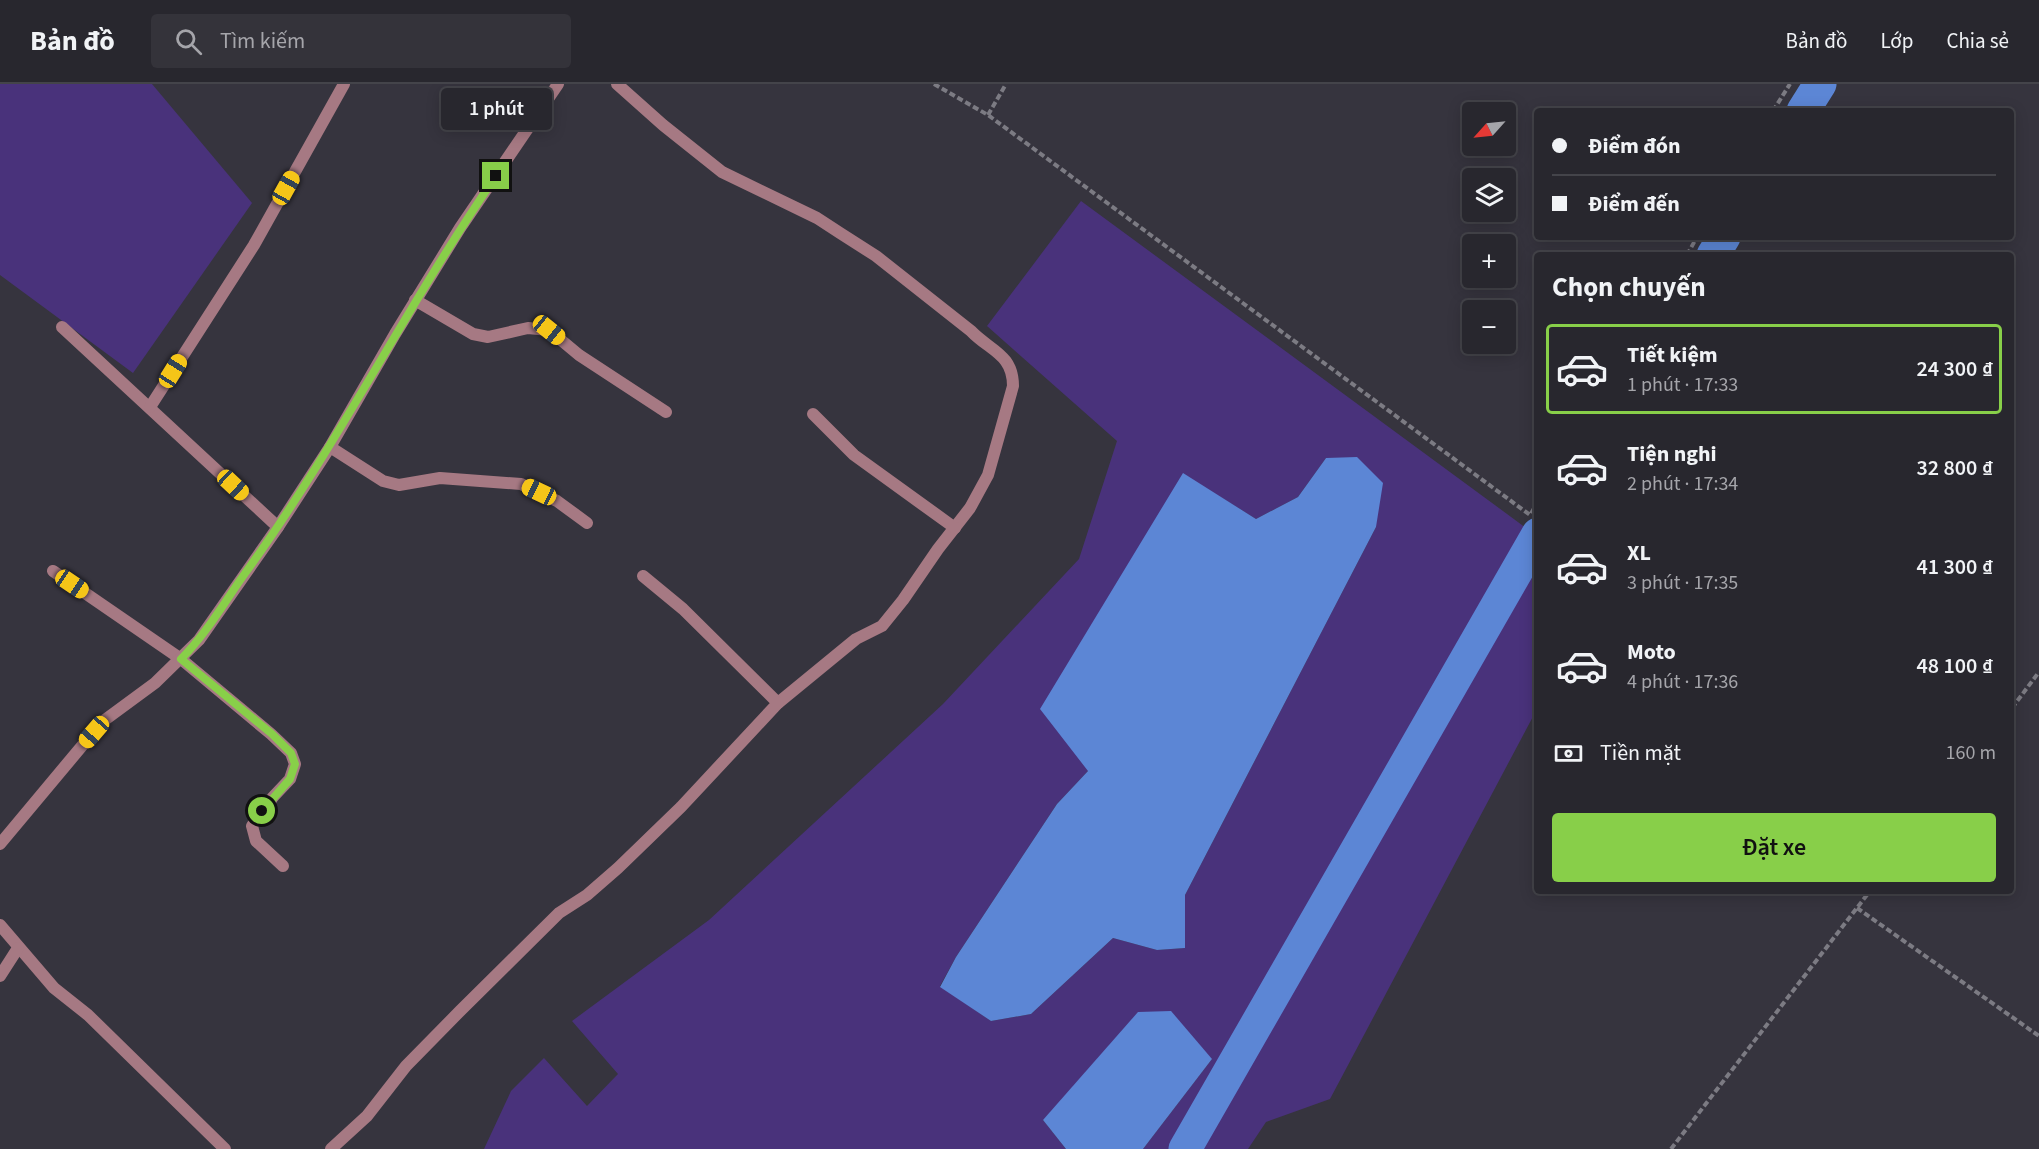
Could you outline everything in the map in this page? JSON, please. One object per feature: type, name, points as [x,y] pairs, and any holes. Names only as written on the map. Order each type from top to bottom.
[{"type":"street","points":[[150,407],[254,245],[344,84]]},
{"type":"street","points":[[0,844],[102,722],[155,683],[199,640],[278,527],[330,447],[415,300],[460,228],[558,84]]},
{"type":"street","points":[[331,1149],[367,1116],[406,1066],[460,1011],[559,913],[587,895],[681,807],[778,703],[856,639],[882,626],[970,508],[988,475],[1013,386],[1013,378],[1007,362],[999,353],[876,256],[817,218],[738,181],[706,160],[617,84]]},
{"type":"street","points":[[415,300],[472,334],[488,337],[528,328],[549,330],[579,355],[666,412]]},
{"type":"street","points":[[62,327],[278,527]]},
{"type":"street","points":[[813,414],[854,455],[955,528]]},
{"type":"street","points":[[330,447],[383,481],[399,485],[440,478],[521,484],[557,501],[587,523]]},
{"type":"street","points":[[53,571],[181,659],[272,734],[291,753],[295,764],[290,779],[273,797],[252,826],[256,841],[283,866]]},
{"type":"street","points":[[643,576],[683,609],[778,703]]},
{"type":"street","points":[[0,925],[54,988],[88,1015],[225,1149]]},
{"type":"street","points":[[0,976],[18,948]]},
{"type":"path","points":[[934,84],[988,114],[1530,515],[1534,508]]},
{"type":"path","points":[[988,114],[1006,84]]},
{"type":"path","points":[[1775,108],[1790,84]]},
{"type":"path","points":[[2014,705],[2039,672]]},
{"type":"path","points":[[1671,1149],[1868,894]]},
{"type":"path","points":[[1857,908],[2039,1036]]},
{"type":"shaded area","points":[[0,84],[152,84],[252,203],[133,373],[0,275]]},
{"type":"shaded area","points":[[1081,201],[1534,534],[1534,715],[1330,1099],[1266,1122],[1248,1149],[1143,1149],[1212,1059],[1043,1120],[1066,1149],[484,1149],[511,1091],[544,1058],[587,1106],[618,1074],[572,1021],[709,920],[943,704],[1079,559],[1117,441],[987,326]],"holes":[[[1326,458],[1376,527],[1185,895],[1185,948],[1157,950],[1113,938],[1031,1014],[991,1021],[940,986],[956,957],[1057,804],[1088,771],[1183,474],[1256,519],[1298,497]]]},
{"type":"water","points":[[1357,457],[1383,483],[1376,527],[1185,895],[1185,948],[1157,950],[1113,938],[1031,1014],[991,1021],[940,987],[956,957],[1057,804],[1088,771],[1040,709],[1183,473],[1256,519],[1298,497],[1326,458]]},
{"type":"water","points":[[1171,1011],[1212,1059],[1143,1149],[1066,1149],[1043,1120],[1138,1012]]},
{"type":"waterway","points":[[1805,108],[1820,84]]},
{"type":"waterway","points":[[1715,252],[1722,240]]},
{"type":"waterway","points":[[1185,1149],[1534,541]]},
{"type":"route","points":[[262,811],[290,779],[295,764],[291,753],[272,734],[181,659],[199,640],[278,527],[330,447],[415,300],[496,176]]}]
